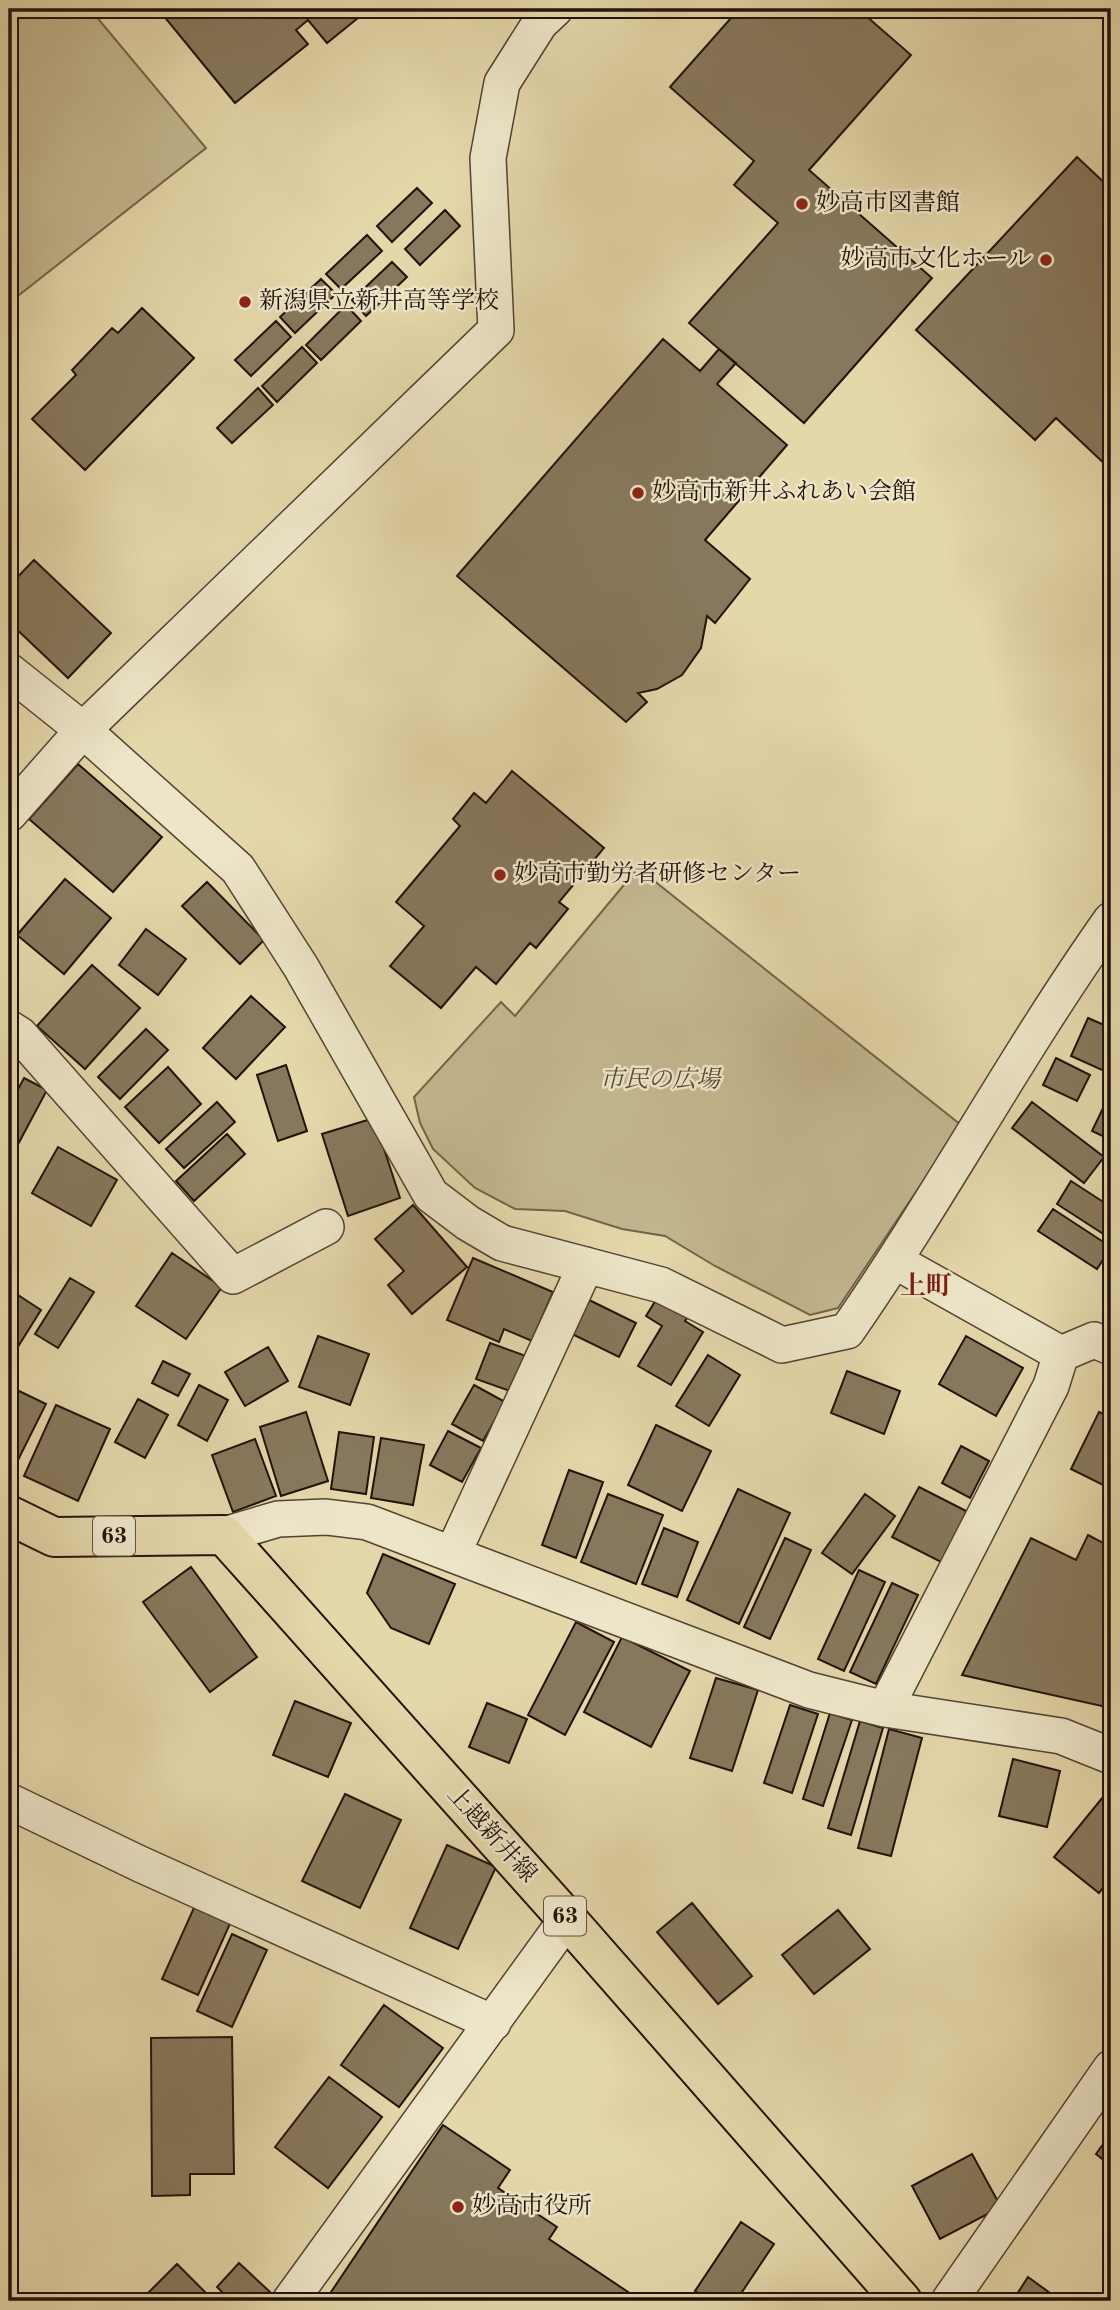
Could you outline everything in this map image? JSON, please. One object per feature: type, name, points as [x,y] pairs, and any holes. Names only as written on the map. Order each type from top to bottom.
[{"type":"main road","name":"63","points":[[9,1515],[54,1537],[224,1535]]},
{"type":"main road","name":"上越新井線","points":[[224,1535],[567,1919],[902,2301]]},
{"type":"street","points":[[9,814],[83,730],[496,330],[488,158],[502,83],[540,23],[555,9]]},
{"type":"street","points":[[9,671],[83,730],[239,869],[301,967],[431,1195],[468,1223],[502,1243],[661,1284],[782,1345],[847,1331],[895,1261],[1076,970],[1111,920]]},
{"type":"street","points":[[9,1028],[20,1035],[233,1276],[326,1227]]},
{"type":"street","points":[[895,1261],[1061,1354]]},
{"type":"street","points":[[586,1265],[453,1553],[809,1690],[886,1709],[1061,1736],[1111,1756]]},
{"type":"street","points":[[886,1709],[1051,1386],[1061,1354],[1094,1340],[1111,1347]]},
{"type":"street","name":"63","points":[[224,1535],[278,1518],[326,1517],[367,1522],[453,1553]]},
{"type":"street","points":[[9,1801],[140,1864],[493,2023]]},
{"type":"street","points":[[290,2301],[567,1919]]},
{"type":"street","points":[[949,2301],[1111,2068]]},
{"type":"green space","points":[[9,9],[90,9],[206,148],[9,303]]},
{"type":"green space","name":"市民の広場","points":[[638,868],[961,1125],[838,1308],[810,1315],[715,1266],[665,1236],[622,1229],[565,1211],[515,1209],[475,1188],[433,1149],[420,1123],[414,1097],[501,1002],[515,1016]]},
{"type":"building","points":[[158,9],[276,9],[280,13],[285,9],[369,9],[327,43],[308,20],[296,30],[308,44],[235,103]]},
{"type":"building","name":"妙高市図書館","points":[[739,9],[858,9],[911,55],[809,170],[932,278],[804,423],[689,323],[778,223],[734,185],[754,161],[670,87]]},
{"type":"building","name":"妙高市文化ホール","points":[[1077,157],[1111,189],[1111,470],[1056,418],[1035,440],[916,330]]},
{"type":"building","points":[[417,188],[432,203],[392,242],[377,226]]},
{"type":"building","points":[[445,210],[460,226],[420,265],[405,249]]},
{"type":"building","points":[[367,235],[382,251],[341,289],[326,274]]},
{"type":"building","points":[[392,262],[407,277],[366,316],[352,300]]},
{"type":"building","points":[[321,279],[336,294],[295,333],[280,317]]},
{"type":"building","points":[[346,305],[361,321],[321,360],[306,345]]},
{"type":"building","points":[[142,308],[194,358],[85,470],[32,419],[76,375],[72,370],[112,328],[118,333]]},
{"type":"building","points":[[276,321],[291,337],[251,376],[235,360]]},
{"type":"building","name":"妙高市新井ふれあい会館","points":[[663,339],[700,371],[719,349],[736,363],[717,384],[787,445],[705,540],[750,579],[715,623],[707,616],[701,648],[682,675],[657,689],[638,693],[647,702],[626,722],[457,576]]},
{"type":"building","points":[[302,347],[317,363],[277,402],[262,386]]},
{"type":"building","points":[[258,388],[273,405],[232,443],[217,428]]},
{"type":"building","points":[[34,560],[111,633],[68,678],[9,622],[9,586]]},
{"type":"building","points":[[78,764],[162,837],[113,892],[29,819]]},
{"type":"building","name":"妙高市勤労者研修センター","points":[[512,771],[604,848],[559,902],[568,909],[536,948],[530,943],[496,984],[476,967],[441,1008],[390,966],[424,926],[396,902],[460,826],[453,819],[474,793],[486,803]]},
{"type":"building","points":[[65,879],[111,918],[64,974],[17,935]]},
{"type":"building","points":[[207,882],[264,940],[240,964],[182,906]]},
{"type":"building","points":[[146,929],[186,959],[158,995],[119,965]]},
{"type":"building","points":[[92,965],[140,1008],[85,1069],[37,1026]]},
{"type":"building","points":[[251,996],[285,1027],[236,1079],[203,1048]]},
{"type":"building","points":[[1088,1018],[1111,1028],[1111,1074],[1071,1056]]},
{"type":"building","points":[[146,1029],[168,1050],[120,1099],[98,1077]]},
{"type":"building","points":[[1056,1058],[1090,1075],[1077,1101],[1043,1085]]},
{"type":"building","points":[[286,1065],[307,1131],[278,1141],[257,1075]]},
{"type":"building","points":[[168,1067],[201,1104],[159,1143],[125,1107]]},
{"type":"building","points":[[24,1078],[47,1090],[16,1148],[9,1144],[9,1106]]},
{"type":"building","points":[[217,1102],[235,1122],[184,1168],[166,1149]]},
{"type":"building","points":[[1032,1102],[1104,1157],[1084,1183],[1012,1128]]},
{"type":"building","points":[[1103,1108],[1111,1112],[1111,1140],[1092,1131]]},
{"type":"building","points":[[374,1118],[400,1198],[348,1216],[322,1134]]},
{"type":"building","points":[[227,1134],[245,1154],[194,1201],[176,1181]]},
{"type":"building","points":[[58,1147],[117,1180],[91,1226],[32,1193]]},
{"type":"building","points":[[1071,1181],[1111,1207],[1111,1239],[1057,1204]]},
{"type":"building","points":[[413,1205],[467,1267],[412,1314],[388,1285],[404,1271],[375,1239]]},
{"type":"building","points":[[1053,1209],[1111,1247],[1097,1269],[1038,1231]]},
{"type":"building","points":[[172,1253],[222,1287],[186,1339],[136,1306]]},
{"type":"building","points":[[473,1258],[553,1292],[532,1341],[504,1329],[499,1342],[447,1320]]},
{"type":"building","points":[[70,1278],[94,1292],[58,1348],[35,1334]]},
{"type":"building","points":[[18,1295],[41,1310],[9,1361],[9,1309]]},
{"type":"building","points":[[659,1295],[690,1314],[685,1321],[703,1332],[671,1385],[638,1366],[662,1326],[646,1316]]},
{"type":"building","points":[[585,1298],[636,1323],[619,1357],[568,1332]]},
{"type":"building","points":[[318,1336],[369,1354],[350,1405],[299,1387]]},
{"type":"building","points":[[966,1336],[1023,1368],[996,1416],[939,1384]]},
{"type":"building","points":[[490,1343],[526,1356],[513,1392],[476,1379]]},
{"type":"building","points":[[268,1347],[288,1381],[245,1406],[225,1372]]},
{"type":"building","points":[[708,1355],[740,1375],[709,1426],[676,1406]]},
{"type":"building","points":[[163,1361],[190,1374],[178,1396],[152,1383]]},
{"type":"building","points":[[847,1371],[900,1391],[884,1434],[831,1413]]},
{"type":"building","points":[[199,1385],[228,1400],[207,1441],[178,1425]]},
{"type":"building","points":[[474,1385],[505,1402],[483,1441],[452,1424]]},
{"type":"building","points":[[19,1391],[46,1404],[12,1472],[9,1471],[9,1411]]},
{"type":"building","points":[[138,1399],[168,1415],[145,1458],[115,1442]]},
{"type":"building","points":[[56,1405],[110,1429],[78,1501],[24,1476]]},
{"type":"building","points":[[306,1412],[328,1481],[281,1496],[260,1427]]},
{"type":"building","points":[[1099,1412],[1111,1418],[1111,1489],[1071,1469]]},
{"type":"building","points":[[656,1425],[711,1451],[682,1511],[628,1485]]},
{"type":"building","points":[[448,1431],[481,1448],[462,1482],[430,1465]]},
{"type":"building","points":[[339,1432],[374,1437],[366,1494],[331,1489]]},
{"type":"building","points":[[381,1438],[424,1445],[413,1505],[371,1498]]},
{"type":"building","points":[[255,1439],[276,1496],[233,1512],[212,1455]]},
{"type":"building","points":[[961,1446],[989,1461],[970,1498],[942,1483]]},
{"type":"building","points":[[569,1470],[603,1482],[576,1558],[542,1545]]},
{"type":"building","points":[[919,1487],[970,1513],[943,1563],[892,1537]]},
{"type":"building","points":[[738,1489],[790,1513],[739,1624],[687,1600]]},
{"type":"building","points":[[608,1494],[663,1515],[636,1584],[581,1562]]},
{"type":"building","points":[[865,1494],[895,1516],[852,1574],[822,1553]]},
{"type":"building","points":[[664,1528],[698,1542],[677,1597],[642,1584]]},
{"type":"building","points":[[1088,1535],[1111,1547],[1111,1708],[962,1675],[1031,1538],[1076,1560]]},
{"type":"building","points":[[785,1538],[811,1550],[770,1639],[744,1627]]},
{"type":"building","points":[[383,1554],[455,1584],[429,1644],[391,1628],[367,1593]]},
{"type":"building","points":[[191,1567],[257,1657],[210,1692],[143,1602]]},
{"type":"building","points":[[859,1570],[885,1582],[844,1671],[818,1659]]},
{"type":"building","points":[[892,1583],[918,1595],[876,1684],[850,1672]]},
{"type":"building","points":[[576,1622],[614,1642],[565,1735],[528,1715]]},
{"type":"building","points":[[622,1637],[690,1671],[651,1747],[584,1712]]},
{"type":"building","points":[[716,1678],[758,1690],[732,1771],[690,1758]]},
{"type":"building","points":[[295,1701],[351,1723],[328,1777],[273,1755]]},
{"type":"building","points":[[487,1703],[527,1719],[509,1763],[469,1747]]},
{"type":"building","points":[[790,1705],[818,1714],[792,1793],[764,1783]]},
{"type":"building","points":[[830,1713],[852,1720],[823,1806],[803,1799]]},
{"type":"building","points":[[860,1721],[883,1728],[851,1835],[828,1828]]},
{"type":"building","points":[[889,1729],[922,1738],[891,1856],[858,1848]]},
{"type":"building","points":[[1013,1759],[1060,1771],[1047,1827],[999,1816]]},
{"type":"building","points":[[345,1794],[401,1820],[360,1908],[302,1881]]},
{"type":"building","points":[[1103,1797],[1111,1804],[1111,1877],[1099,1893],[1054,1857]]},
{"type":"building","points":[[447,1845],[496,1867],[458,1949],[410,1928]]},
{"type":"building","points":[[197,1901],[233,1917],[198,1995],[162,1979]]},
{"type":"building","points":[[692,1903],[752,1976],[718,2004],[657,1932]]},
{"type":"building","points":[[838,1910],[870,1949],[814,1994],[782,1955]]},
{"type":"building","points":[[232,1934],[267,1950],[232,2027],[197,2011]]},
{"type":"building","points":[[384,2005],[443,2048],[399,2107],[341,2065]]},
{"type":"building","points":[[232,2037],[234,2174],[190,2174],[190,2195],[152,2196],[151,2038]]},
{"type":"building","points":[[329,2077],[382,2117],[328,2188],[275,2147]]},
{"type":"building","name":"妙高市役所","points":[[443,2125],[510,2170],[498,2188],[557,2227],[549,2239],[634,2296],[630,2301],[325,2301]]},
{"type":"building","points":[[1111,2133],[1111,2166],[1096,2154]]},
{"type":"building","points":[[972,2154],[1001,2207],[940,2239],[912,2186]]},
{"type":"building","points":[[741,2222],[774,2244],[736,2301],[712,2301],[695,2291]]},
{"type":"building","points":[[239,2263],[270,2292],[261,2301],[231,2301],[217,2287]]},
{"type":"building","points":[[177,2264],[214,2301],[154,2301],[147,2294]]},
{"type":"building","points":[[1028,2277],[1061,2301],[1017,2301],[1017,2294]]},
{"type":"place","name":"妙高市図書館","points":[[802,204]]},
{"type":"place","name":"妙高市文化ホール","points":[[1046,260]]},
{"type":"place","name":"新潟県立新井高等学校","points":[[245,302]]},
{"type":"place","name":"妙高市新井ふれあい会館","points":[[638,493]]},
{"type":"place","name":"妙高市勤労者研修センター","points":[[500,875]]},
{"type":"place","name":"妙高市役所","points":[[458,2207]]},
{"type":"district","name":"上町","points":[[926,1287]]}]
